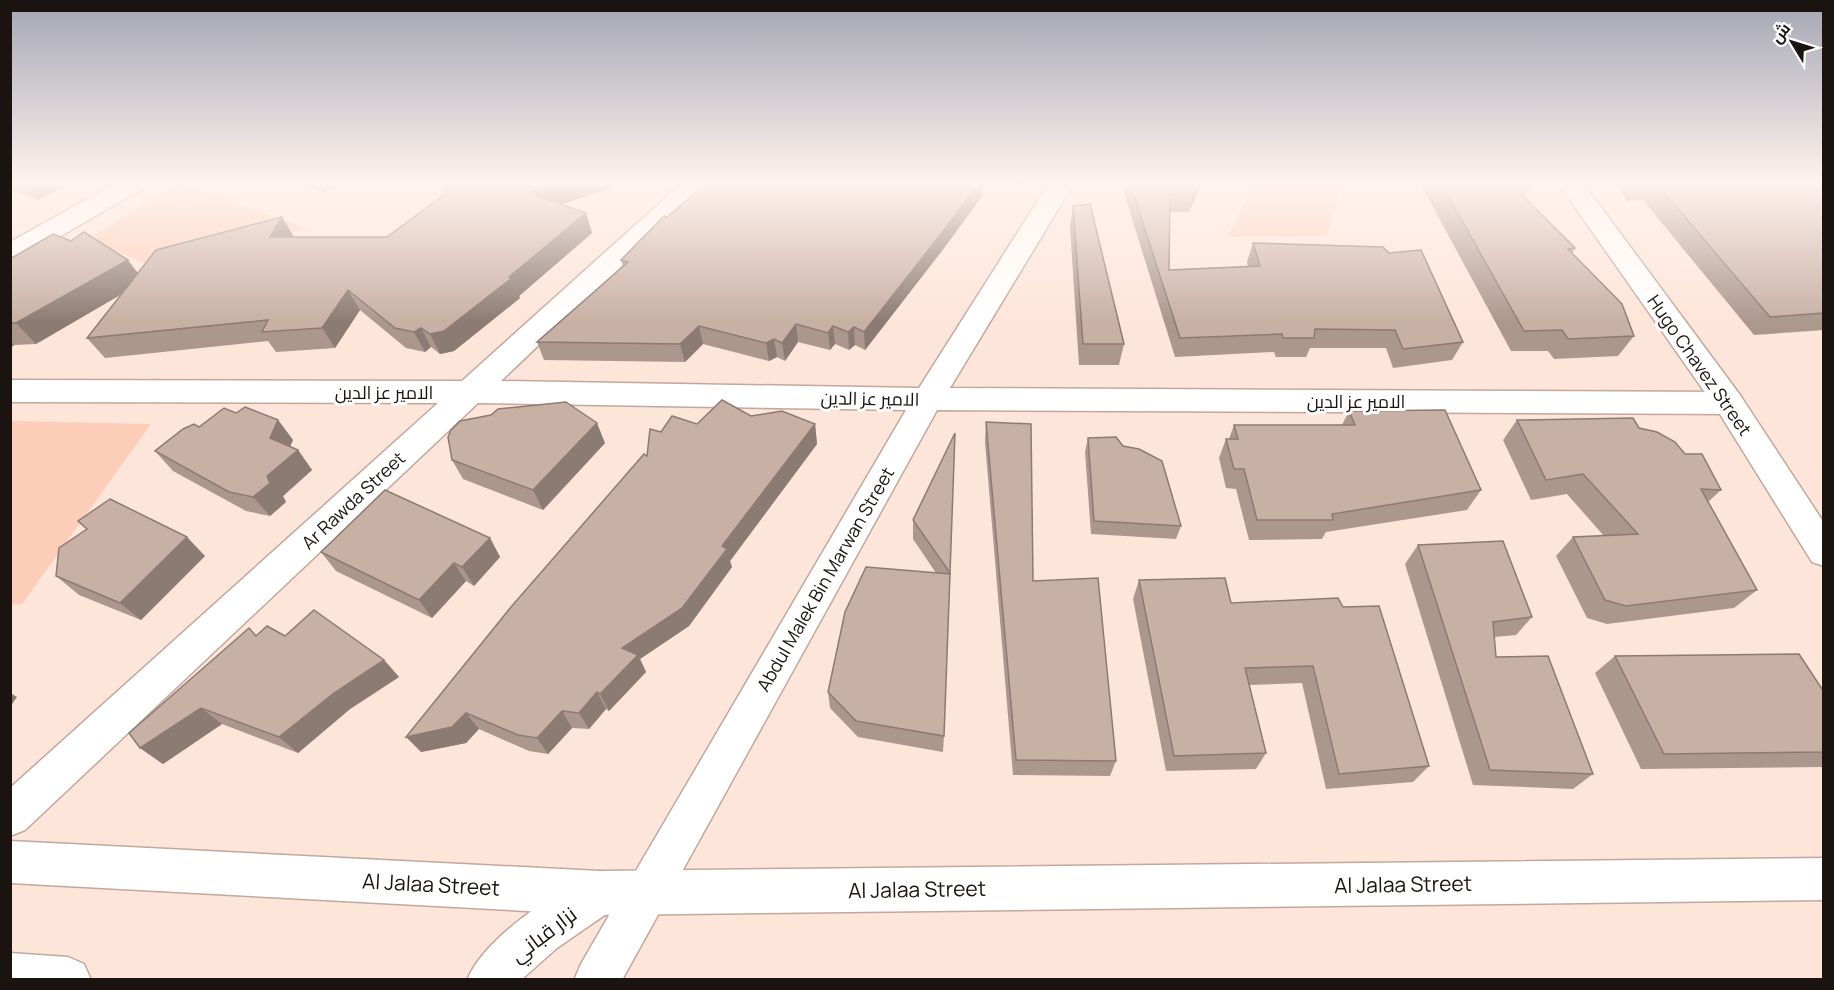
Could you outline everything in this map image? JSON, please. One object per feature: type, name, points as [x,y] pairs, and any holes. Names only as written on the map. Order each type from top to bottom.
[{"type":"street","points":[[10,254],[54,229]]},
{"type":"street","name":"Ar Rawda Street","points":[[10,816],[647,229]]},
{"type":"street","name":"Abdul Malek Bin Marwan Street","points":[[597,980],[645,892],[928,399],[1033,229]]},
{"type":"street","name":"Hugo Chavez Street","points":[[1603,229],[1729,403],[1824,552]]},
{"type":"street","name":"الامير عز الدين","points":[[10,392],[470,392],[928,399],[1729,403]]},
{"type":"street","name":"Al Jalaa Street","points":[[10,862],[600,892],[1824,879]]},
{"type":"street","name":"نزار قباني","points":[[490,980],[505,960],[549,926],[600,892]]},
{"type":"street","points":[[10,976],[68,980]]},
{"type":"shaded area","points":[[105,229],[306,229],[160,270],[89,239]]},
{"type":"shaded area","points":[[1232,229],[1329,229],[1327,236],[1228,237]]},
{"type":"shaded area","points":[[10,421],[151,424],[22,604],[11,605]]},
{"type":"building","points":[[235,229],[275,229],[270,237],[387,237],[398,229],[567,229],[509,277],[512,278],[444,331],[430,334],[421,328],[414,332],[395,328],[348,290],[322,328],[262,332],[268,320],[87,338],[156,250]]},
{"type":"building","points":[[651,229],[945,229],[864,332],[854,327],[848,332],[833,326],[828,333],[796,324],[782,343],[774,339],[766,343],[699,326],[680,344],[537,342],[628,262],[621,260]]},
{"type":"building","points":[[1075,229],[1096,229],[1124,344],[1083,344]]},
{"type":"building","points":[[1145,229],[1170,229],[1169,270],[1260,266],[1253,243],[1383,247],[1389,253],[1421,250],[1463,342],[1403,349],[1395,330],[1315,329],[1314,338],[1283,338],[1282,334],[1180,338]]},
{"type":"building","points":[[1467,229],[1556,229],[1575,248],[1568,249],[1622,304],[1634,336],[1568,339],[1562,330],[1524,331]]},
{"type":"building","points":[[1695,229],[1824,229],[1824,313],[1770,317]]},
{"type":"building","points":[[84,232],[128,260],[16,323],[10,323],[10,259],[53,234],[71,241]]},
{"type":"building","points":[[722,400],[751,416],[782,411],[815,424],[722,546],[727,549],[682,608],[622,648],[638,655],[600,694],[597,692],[579,713],[562,711],[537,738],[518,735],[466,713],[452,727],[406,737],[511,607],[644,454],[647,456],[650,429],[661,432],[672,416],[697,424]]},
{"type":"building","points":[[566,402],[597,423],[533,490],[452,460],[448,437],[460,421],[491,415],[498,409]]},
{"type":"building","points":[[245,407],[278,420],[270,438],[298,450],[267,476],[270,483],[253,497],[229,492],[155,451],[183,429],[194,424],[199,427],[224,408],[236,413]]},
{"type":"building","points":[[1445,410],[1481,490],[1332,514],[1333,520],[1257,520],[1244,469],[1234,469],[1226,439],[1238,439],[1234,425],[1355,425],[1349,411]]},
{"type":"building","points":[[1633,418],[1639,428],[1657,432],[1675,442],[1685,454],[1702,454],[1721,490],[1701,489],[1757,590],[1626,606],[1605,600],[1573,537],[1638,534],[1583,474],[1546,480],[1517,420]]},
{"type":"building","points":[[986,422],[1031,424],[1033,581],[1098,578],[1116,761],[1016,760]]},
{"type":"building","points":[[955,433],[950,573],[913,520]]},
{"type":"building","points":[[1116,437],[1123,446],[1139,449],[1162,461],[1181,526],[1094,521],[1088,438]]},
{"type":"building","points":[[385,490],[490,538],[462,567],[454,563],[419,600],[321,552]]},
{"type":"building","points":[[110,499],[187,537],[120,603],[56,576],[59,548],[87,529],[78,521]]},
{"type":"building","points":[[1503,541],[1532,617],[1493,622],[1496,657],[1548,656],[1593,774],[1490,770],[1418,545]]},
{"type":"building","points":[[866,567],[950,574],[944,736],[856,721],[828,692],[845,612]]},
{"type":"building","points":[[1225,578],[1231,603],[1338,598],[1343,607],[1379,606],[1429,766],[1339,774],[1313,666],[1245,668],[1266,753],[1174,756],[1139,580]]},
{"type":"building","points":[[314,610],[384,660],[334,693],[279,737],[201,708],[140,748],[129,733],[249,628],[256,636],[267,626],[285,636]]},
{"type":"building","points":[[1799,654],[1824,692],[1824,752],[1664,754],[1615,656]]}]
